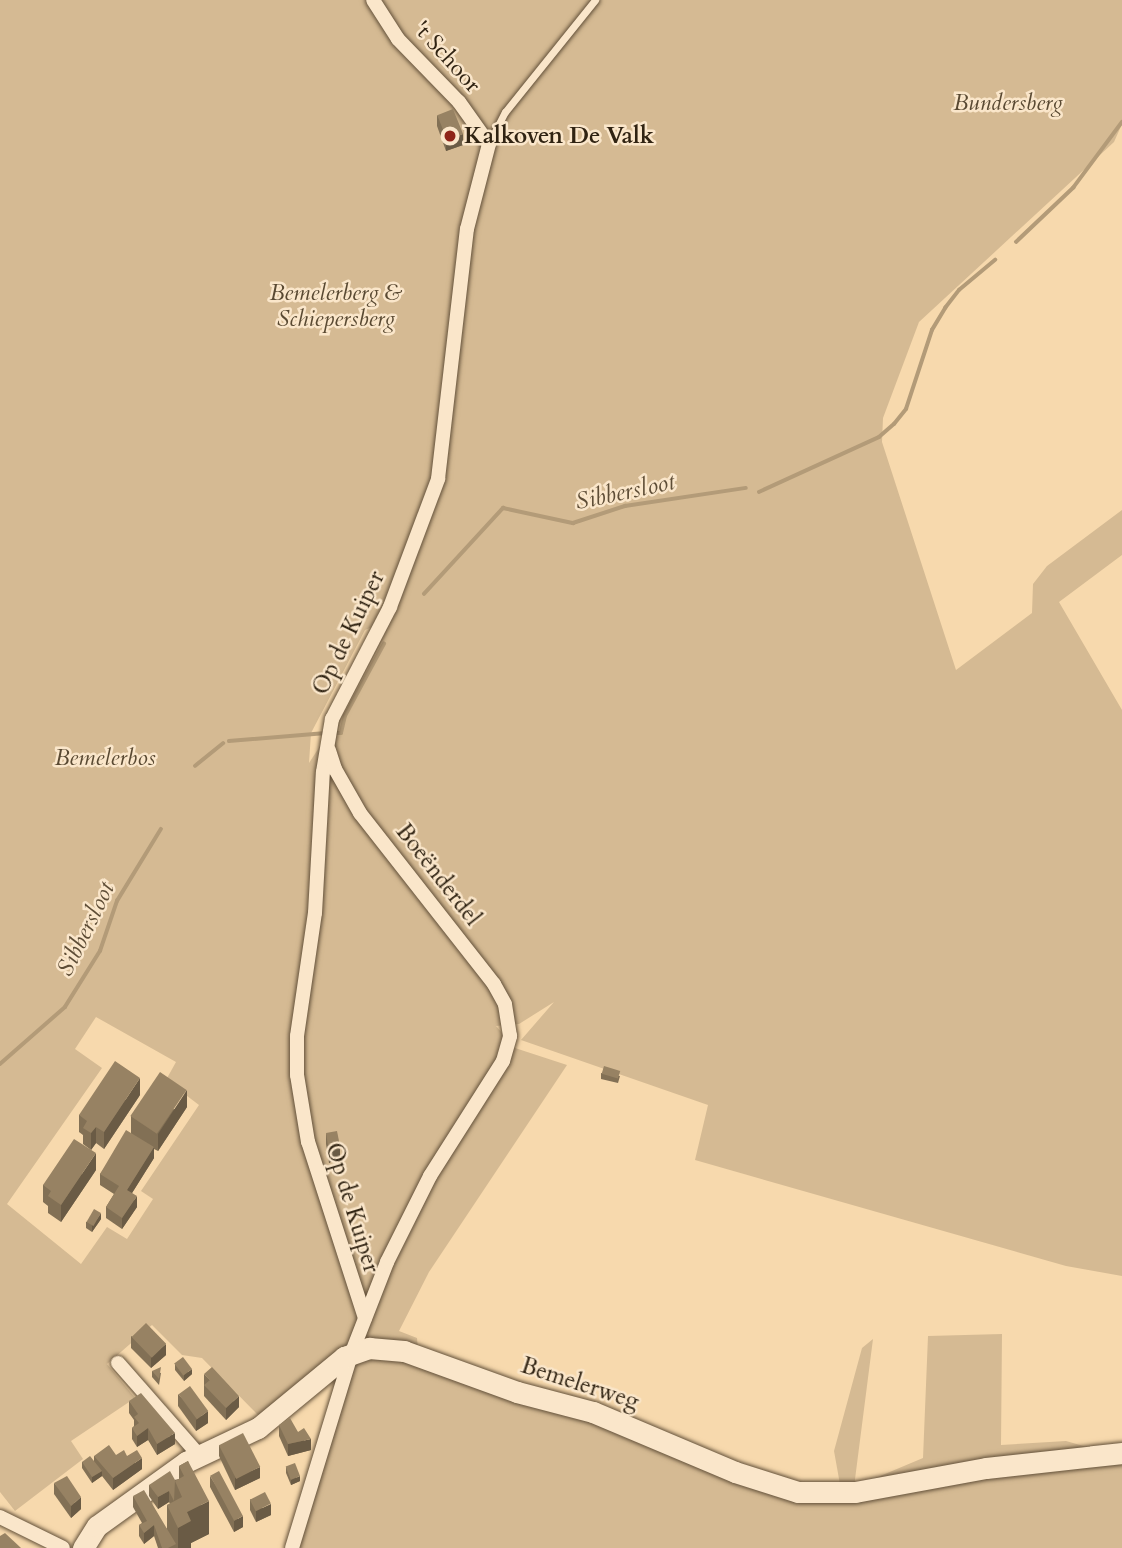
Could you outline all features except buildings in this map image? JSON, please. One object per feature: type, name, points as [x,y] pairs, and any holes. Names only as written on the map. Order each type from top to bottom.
[{"type":"street","name":"'t Schoor","points":[[373,0],[398,39],[459,103],[489,144]]},
{"type":"street","name":"Op de Kuiper","points":[[365,1318],[308,1142],[297,1075],[327,742],[336,709],[390,607],[438,479],[467,229],[489,144]]},
{"type":"street","name":"Boeënderdel","points":[[327,742],[349,798],[494,984],[505,1004],[510,1036],[503,1061],[430,1175],[377,1286],[365,1318]]},
{"type":"street","points":[[292,1548],[352,1352],[365,1318]]},
{"type":"street","name":"Bemelerweg","points":[[352,1352],[369,1348],[404,1351],[494,1384],[608,1418],[788,1490],[809,1493],[855,1492],[986,1468],[1122,1453]]},
{"type":"street","points":[[83,1548],[97,1526],[198,1454],[271,1420],[352,1352]]},
{"type":"street","points":[[118,1363],[198,1454]]},
{"type":"street","points":[[0,1517],[63,1548]]},
{"type":"lane","name":"Op de Kuiper","points":[[489,144],[505,112],[595,0]]},
{"type":"green space","points":[[0,0],[1122,0],[1122,124],[1114,142],[919,322],[883,418],[882,442],[956,670],[1032,613],[1033,584],[1047,566],[1122,510],[1122,555],[1059,602],[1122,710],[1122,1276],[1066,1266],[695,1160],[708,1105],[521,1040],[554,1002],[519,1024],[496,1026],[515,1048],[567,1065],[429,1272],[399,1331],[417,1338],[418,1351],[772,1483],[841,1490],[834,1451],[862,1348],[873,1339],[854,1487],[923,1458],[928,1336],[1002,1334],[1001,1445],[1066,1441],[1122,1457],[1122,1548],[288,1548],[350,1350],[259,1416],[202,1358],[182,1355],[152,1325],[107,1364],[135,1398],[71,1441],[83,1459],[15,1511],[0,1492]],"holes":[[[384,622],[324,740],[309,763],[311,733],[365,630]],[[96,1017],[176,1062],[166,1080],[199,1105],[141,1191],[153,1199],[127,1239],[107,1227],[81,1264],[7,1204],[102,1068],[75,1049]]]},
{"type":"waterway","name":"Sibbersloot","points":[[1016,242],[1073,188],[1122,122]]},
{"type":"waterway","name":"Sibbersloot","points":[[759,492],[879,437],[894,424],[906,409],[932,330],[945,308],[959,290],[995,260]]},
{"type":"waterway","name":"Sibbersloot","points":[[424,594],[503,508],[573,523],[625,506],[746,488]]},
{"type":"waterway","name":"Sibbersloot","points":[[334,733],[341,733],[345,716],[384,644]]},
{"type":"waterway","name":"Sibbersloot","points":[[229,741],[326,733]]},
{"type":"waterway","name":"Sibbersloot","points":[[195,766],[223,743]]},
{"type":"waterway","name":"Sibbersloot","points":[[0,1064],[65,1007],[100,951],[117,901],[161,829]]},
{"type":"place","name":"Kalkoven De Valk","points":[[450,136]]},
{"type":"park label","name":"Bundersberg","points":[[1008,103]]},
{"type":"park label","name":"Bemelerberg & Schiepersberg","points":[[336,306]]},
{"type":"park label","name":"Bemelerbos","points":[[105,758]]}]
